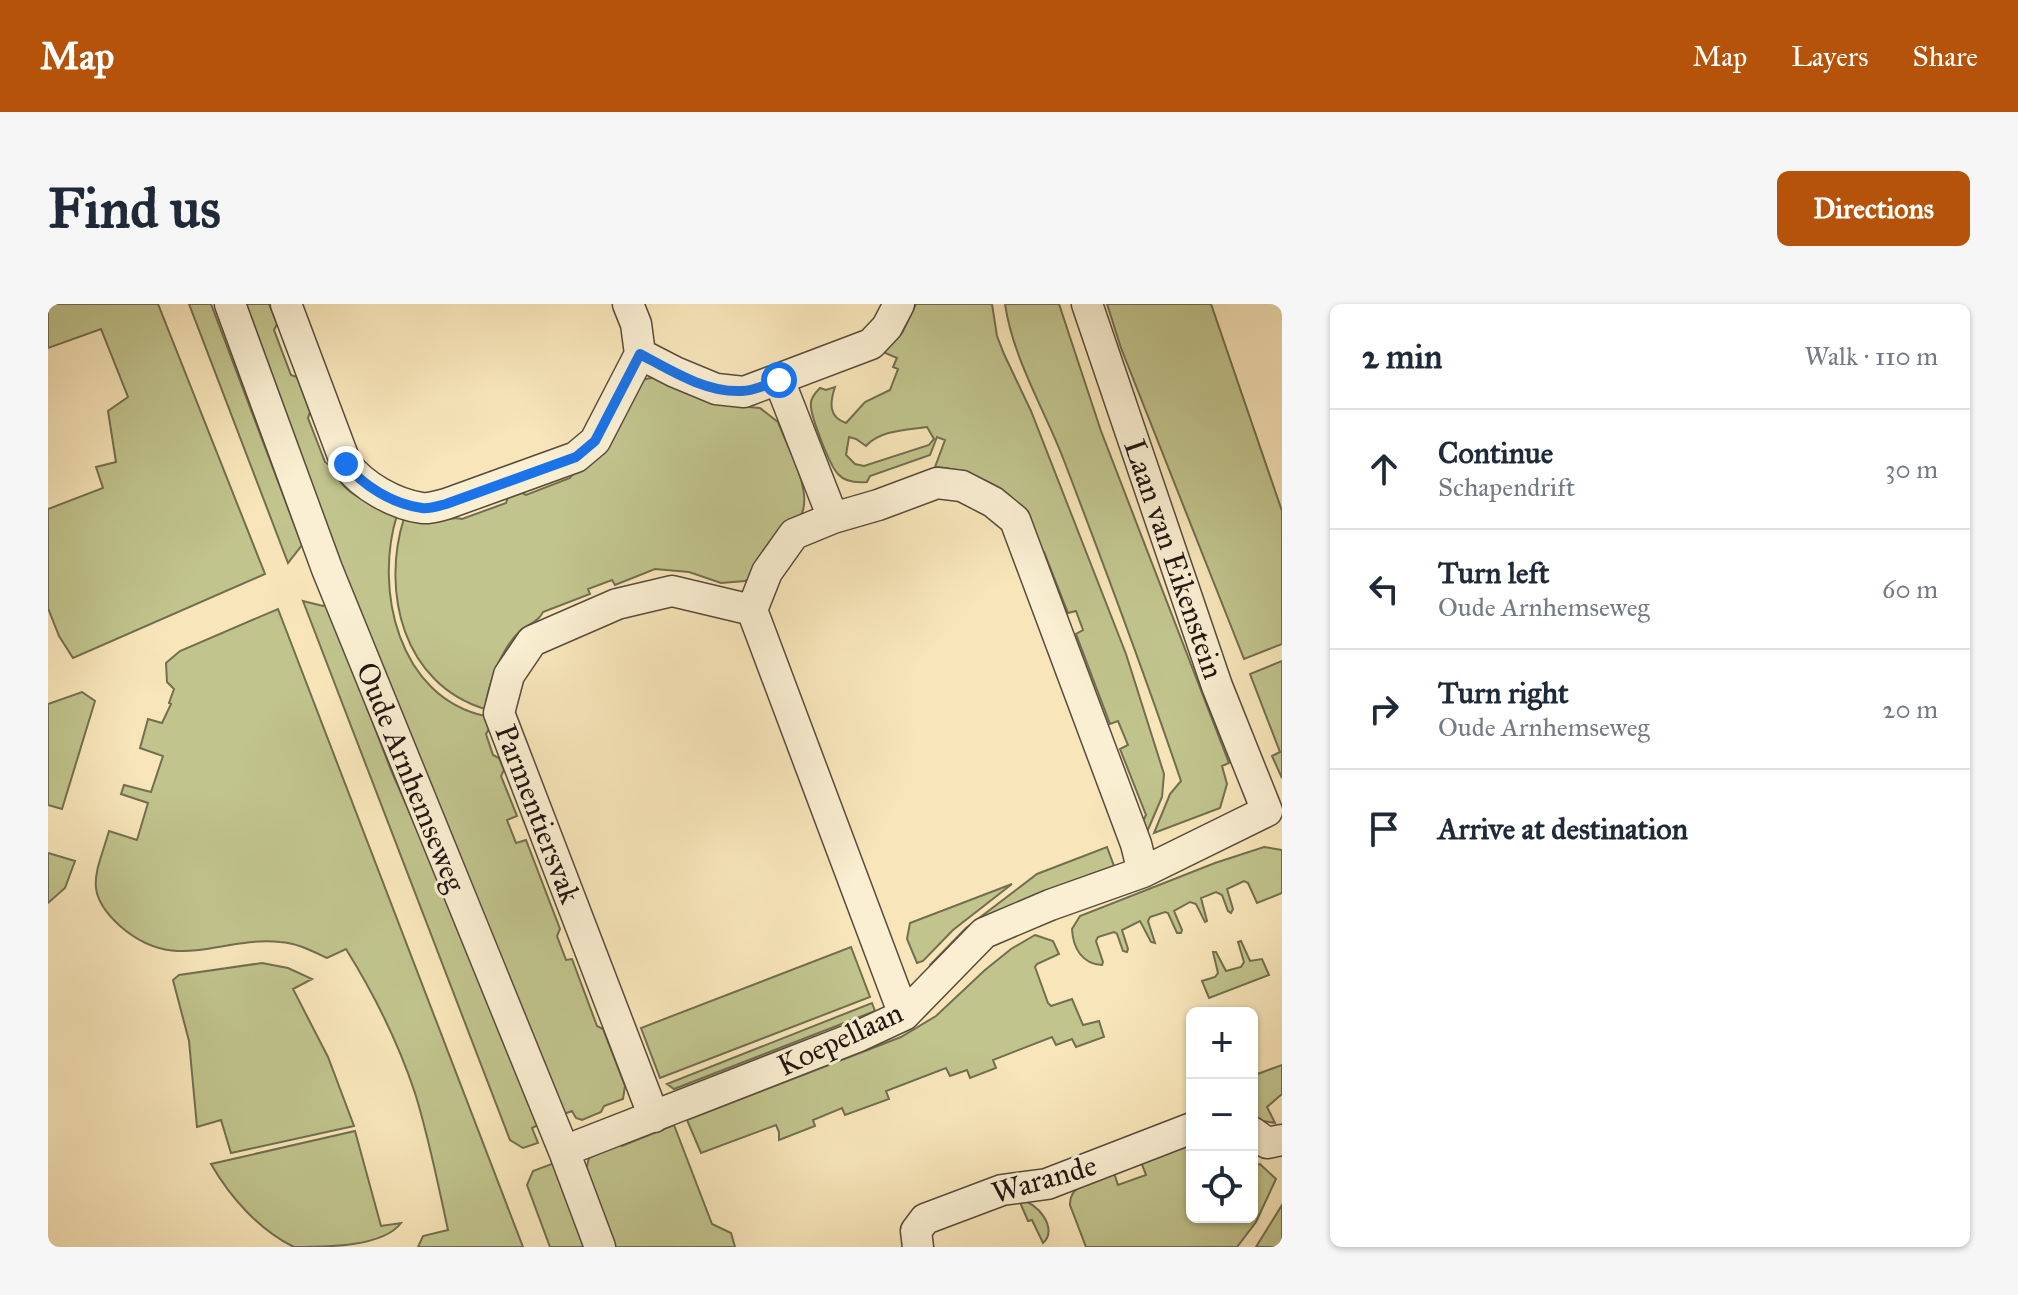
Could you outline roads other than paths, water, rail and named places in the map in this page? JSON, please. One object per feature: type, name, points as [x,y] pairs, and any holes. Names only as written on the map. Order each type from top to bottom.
[{"type":"street","name":"Oude Arnhemseweg","points":[[230,304],[327,569],[564,1151],[600,1247]]},
{"type":"street","points":[[286,304],[346,464],[359,480],[407,504],[425,509],[576,457],[595,441],[640,354],[636,324],[628,304]]},
{"type":"street","points":[[640,354],[716,389],[744,392],[871,344],[887,327],[899,304]]},
{"type":"street","name":"Laan van Eikenstein","points":[[1087,304],[1217,686],[1274,817]]},
{"type":"street","points":[[779,380],[833,518]]},
{"type":"street","points":[[904,1015],[752,610],[767,572],[794,534],[937,483],[962,486],[993,502],[1015,520],[1136,844],[1143,872]]},
{"type":"street","name":"Parmentiersvak","points":[[654,1117],[499,713],[509,675],[532,641],[617,604],[672,591],[752,610]]},
{"type":"street","name":"Koepellaan","points":[[564,1151],[859,1036],[904,1015],[984,933],[1050,905],[1143,872],[1274,817]]},
{"type":"street","name":"Warande","points":[[918,1247],[916,1231],[925,1219],[1002,1190],[1047,1184],[1186,1130]]},
{"type":"street","points":[[1258,1136],[1267,1143],[1282,1140]]}]
